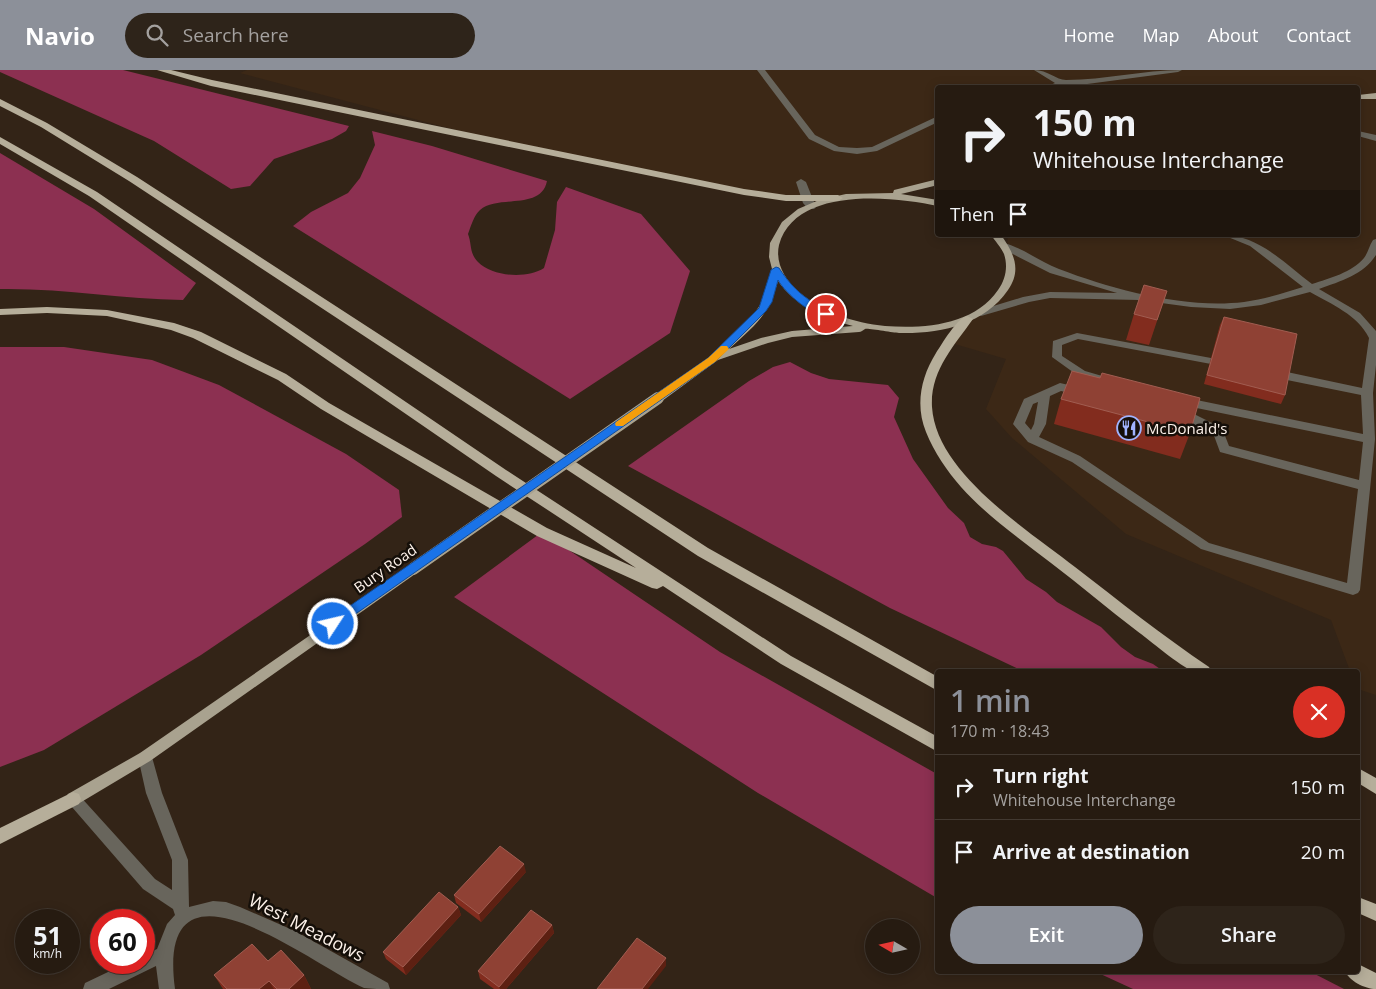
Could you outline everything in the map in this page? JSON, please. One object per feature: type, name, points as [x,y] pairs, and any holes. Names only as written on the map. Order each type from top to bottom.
[{"type":"highway","points":[[161,70],[211,83],[686,181],[809,202],[838,198]]},
{"type":"highway","points":[[0,102],[44,125],[133,179],[703,552],[935,683]]},
{"type":"highway","points":[[0,140],[93,194],[501,473],[696,602],[786,660],[935,743]]},
{"type":"highway","points":[[0,312],[47,310],[108,313],[174,327],[197,335],[282,376],[341,415],[542,532],[696,602]]},
{"type":"highway","points":[[968,319],[938,357],[931,370],[926,397],[928,421],[939,445],[955,471],[978,495],[1031,540],[1174,651],[1201,669]]},
{"type":"highway","points":[[1360,776],[1376,787]]},
{"type":"highway","points":[[0,836],[74,799]]},
{"type":"highway","points":[[1360,906],[1376,914]]},
{"type":"highway","points":[[1360,974],[1376,982]]},
{"type":"main road","points":[[1360,97],[1376,96]]},
{"type":"main road","points":[[890,194],[935,183]]},
{"type":"main road","points":[[838,198],[862,194],[890,194],[935,201]]},
{"type":"main road","points":[[809,202],[778,234],[772,252],[776,270],[786,286],[803,301],[826,314],[853,323],[883,329],[928,328],[968,319],[980,313],[1001,297],[1010,279],[1011,261],[999,239]]},
{"type":"main road","name":"Bury Road","points":[[74,799],[145,757],[712,360],[763,309],[767,302],[776,270]]},
{"type":"main road","name":"Bury Road","points":[[712,360],[765,340],[792,334],[841,329],[883,329]]},
{"type":"street","points":[[761,70],[812,137],[838,149],[857,151],[874,149],[935,119]]},
{"type":"street","points":[[1038,70],[1062,84]]},
{"type":"street","points":[[1058,85],[1178,70]]},
{"type":"street","points":[[1360,134],[1376,138]]},
{"type":"street","points":[[801,182],[809,202]]},
{"type":"street","points":[[1090,394],[1060,387],[1028,402],[1020,424],[1032,439],[1076,459],[1205,546],[1353,590],[1369,439],[1367,393],[1374,338],[1372,332],[1353,314],[1311,288],[1253,244],[1234,237]]},
{"type":"street","points":[[999,239],[1054,271],[1138,297]]},
{"type":"street","points":[[980,313],[1027,299],[1050,295],[1138,297],[1211,305],[1242,305],[1262,302],[1344,277],[1370,257],[1375,249],[1376,242]]},
{"type":"street","points":[[1118,384],[1081,373],[1057,357],[1057,343],[1077,336],[1211,361]]},
{"type":"street","points":[[1287,376],[1367,393]]},
{"type":"street","points":[[1032,439],[1040,424],[1045,394]]},
{"type":"street","points":[[1175,399],[1369,439]]},
{"type":"street","points":[[1167,411],[1186,415],[1218,431],[1224,449],[1364,486]]},
{"type":"street","points":[[145,757],[154,794],[180,860],[182,911],[167,937],[164,954],[166,989]]},
{"type":"street","points":[[74,799],[150,884],[182,911]]},
{"type":"street","name":"West Meadows","points":[[182,911],[222,909],[237,913],[274,929],[382,989]]},
{"type":"street","points":[[91,989],[164,954]]},
{"type":"shaded area","points":[[0,70],[123,70],[349,126],[346,131],[332,139],[274,159],[250,186],[231,189],[154,141],[0,72]]},
{"type":"shaded area","points":[[247,70],[1376,70],[1376,94],[1360,95],[1360,85],[935,85],[935,183],[890,194],[838,198],[786,198],[532,150],[240,73]]},
{"type":"shaded area","points":[[1376,96],[1376,695],[1360,690],[1360,669],[1349,669],[1331,620],[1126,534],[1012,438],[986,409],[1006,359],[948,342],[967,319],[981,313],[1010,279],[1007,250],[1008,237],[1360,237],[1360,97]]},
{"type":"shaded area","points":[[372,131],[432,146],[547,181],[543,190],[537,196],[488,205],[476,215],[468,234],[472,252],[478,262],[492,271],[520,275],[537,272],[544,268],[555,230],[557,202],[566,187],[641,214],[690,271],[670,333],[570,399],[293,226],[311,212],[348,193],[360,178],[375,145]]},
{"type":"shaded area","points":[[0,153],[94,209],[196,283],[183,300],[46,290],[0,289]]},
{"type":"shaded area","points":[[0,347],[64,347],[152,360],[219,385],[346,454],[399,490],[402,517],[201,655],[44,750],[0,767]]},
{"type":"shaded area","points":[[790,362],[811,373],[829,379],[888,385],[899,398],[894,417],[913,459],[948,508],[964,523],[970,537],[982,544],[996,547],[1003,551],[1026,579],[1057,602],[1101,627],[1121,647],[1135,657],[1160,669],[1019,669],[890,608],[628,466],[749,381],[773,367]]},
{"type":"shaded area","points":[[542,532],[720,652],[935,773],[935,897],[758,793],[454,597]]},
{"type":"shaded area","points":[[1100,974],[1315,974],[1344,989],[1133,989]]},
{"type":"building","points":[[1144,285],[1167,291],[1157,320],[1134,314]]},
{"type":"building","points":[[1224,317],[1297,334],[1285,395],[1207,375]]},
{"type":"building","points":[[1072,371],[1100,378],[1102,373],[1200,398],[1190,433],[1061,399]]},
{"type":"building","points":[[500,846],[524,864],[479,914],[454,895]]},
{"type":"building","points":[[439,892],[458,907],[403,967],[383,952]]},
{"type":"building","points":[[531,910],[552,925],[499,987],[478,971]]},
{"type":"building","points":[[637,938],[666,958],[642,989],[597,989]]},
{"type":"building","points":[[252,944],[268,961],[281,950],[304,975],[289,989],[277,989],[269,981],[259,989],[227,989],[214,975]]},
{"type":"slow traffic","points":[[620,424],[712,360],[724,349]]},
{"type":"place","name":"McDonald's","points":[[1129,428]]},
{"type":"route","points":[[333,624],[712,360],[763,309],[767,302],[776,270],[786,286],[803,301],[826,314]]}]
